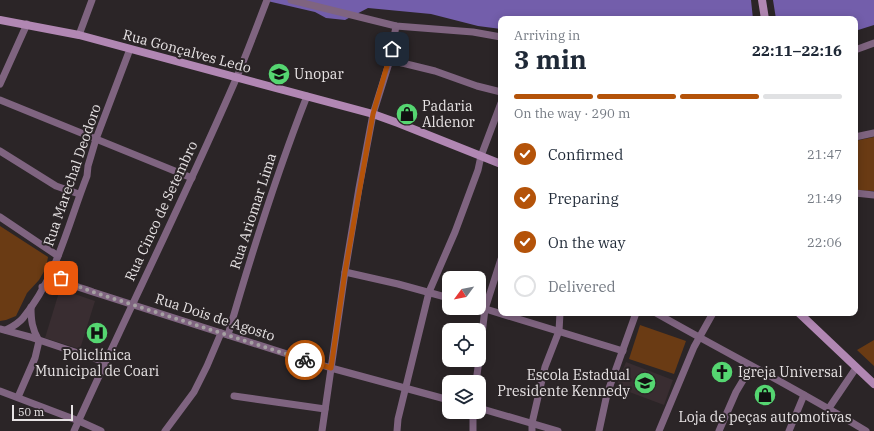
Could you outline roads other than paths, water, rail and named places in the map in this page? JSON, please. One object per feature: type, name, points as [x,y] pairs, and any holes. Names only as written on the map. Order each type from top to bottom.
[{"type":"main road","points":[[762,0],[765,16]]},
{"type":"main road","name":"Rua Gonçalves Ledo","points":[[0,20],[79,35],[373,114],[498,163]]},
{"type":"main road","points":[[802,316],[874,384]]},
{"type":"street","points":[[79,35],[92,0]]},
{"type":"street","name":"Rua Cinco de Setembro","points":[[74,431],[192,178],[268,0]]},
{"type":"street","points":[[290,0],[396,26],[472,32],[498,36]]},
{"type":"street","points":[[0,84],[27,24]]},
{"type":"street","points":[[322,431],[345,272],[373,114],[390,60],[396,26]]},
{"type":"street","points":[[858,49],[874,43]]},
{"type":"street","name":"Rua Marechal Deodoro","points":[[3,330],[23,318],[42,287],[58,256],[79,194],[87,176],[88,166],[96,139],[130,49]]},
{"type":"street","points":[[390,60],[435,71],[477,86],[498,91]]},
{"type":"street","name":"Rua Ariomar Lima","points":[[165,431],[194,392],[224,334],[289,141],[307,96]]},
{"type":"street","points":[[0,100],[192,178]]},
{"type":"street","points":[[397,431],[429,292],[455,232],[498,111]]},
{"type":"street","points":[[858,136],[874,133]]},
{"type":"street","points":[[0,152],[56,186],[79,194]]},
{"type":"street","points":[[858,193],[874,195]]},
{"type":"street","points":[[0,217],[58,256]]},
{"type":"street","name":"Rua Dois de Agosto","points":[[53,267],[57,275],[67,282],[132,304],[331,368],[442,398]]},
{"type":"street","points":[[486,298],[498,267]]},
{"type":"street","points":[[345,272],[442,296]]},
{"type":"street","points":[[42,287],[67,282]]},
{"type":"street","points":[[18,397],[35,358],[39,341],[32,328],[31,306]]},
{"type":"street","points":[[486,309],[498,313]]},
{"type":"street","points":[[509,316],[623,351]]},
{"type":"street","points":[[532,431],[532,423],[545,367],[559,331],[560,316]]},
{"type":"street","points":[[599,431],[607,394],[635,316]]},
{"type":"street","points":[[661,316],[751,367],[829,408],[866,431]]},
{"type":"street","points":[[659,431],[676,387],[699,338],[711,316]]},
{"type":"street","points":[[3,330],[105,362]]},
{"type":"street","points":[[719,431],[736,392],[751,367]]},
{"type":"street","points":[[829,408],[856,368]]},
{"type":"street","points":[[0,391],[79,420],[100,431]]},
{"type":"street","points":[[788,431],[804,395]]},
{"type":"street","points":[[234,396],[325,409]]},
{"type":"street","points":[[486,410],[558,431]]},
{"type":"street","points":[[473,419],[473,431]]},
{"type":"place","name":"Unopar","points":[[279,74]]},
{"type":"place","name":"Padaria Aldenor","points":[[407,114]]},
{"type":"place","name":"Policlínica Municipal de Coari","points":[[97,333]]},
{"type":"place","name":"Igreja Universal","points":[[722,372]]},
{"type":"place","name":"Escola Estadual Presidente Kennedy","points":[[645,383]]},
{"type":"place","name":"Loja de peças automotivas","points":[[765,395]]}]
